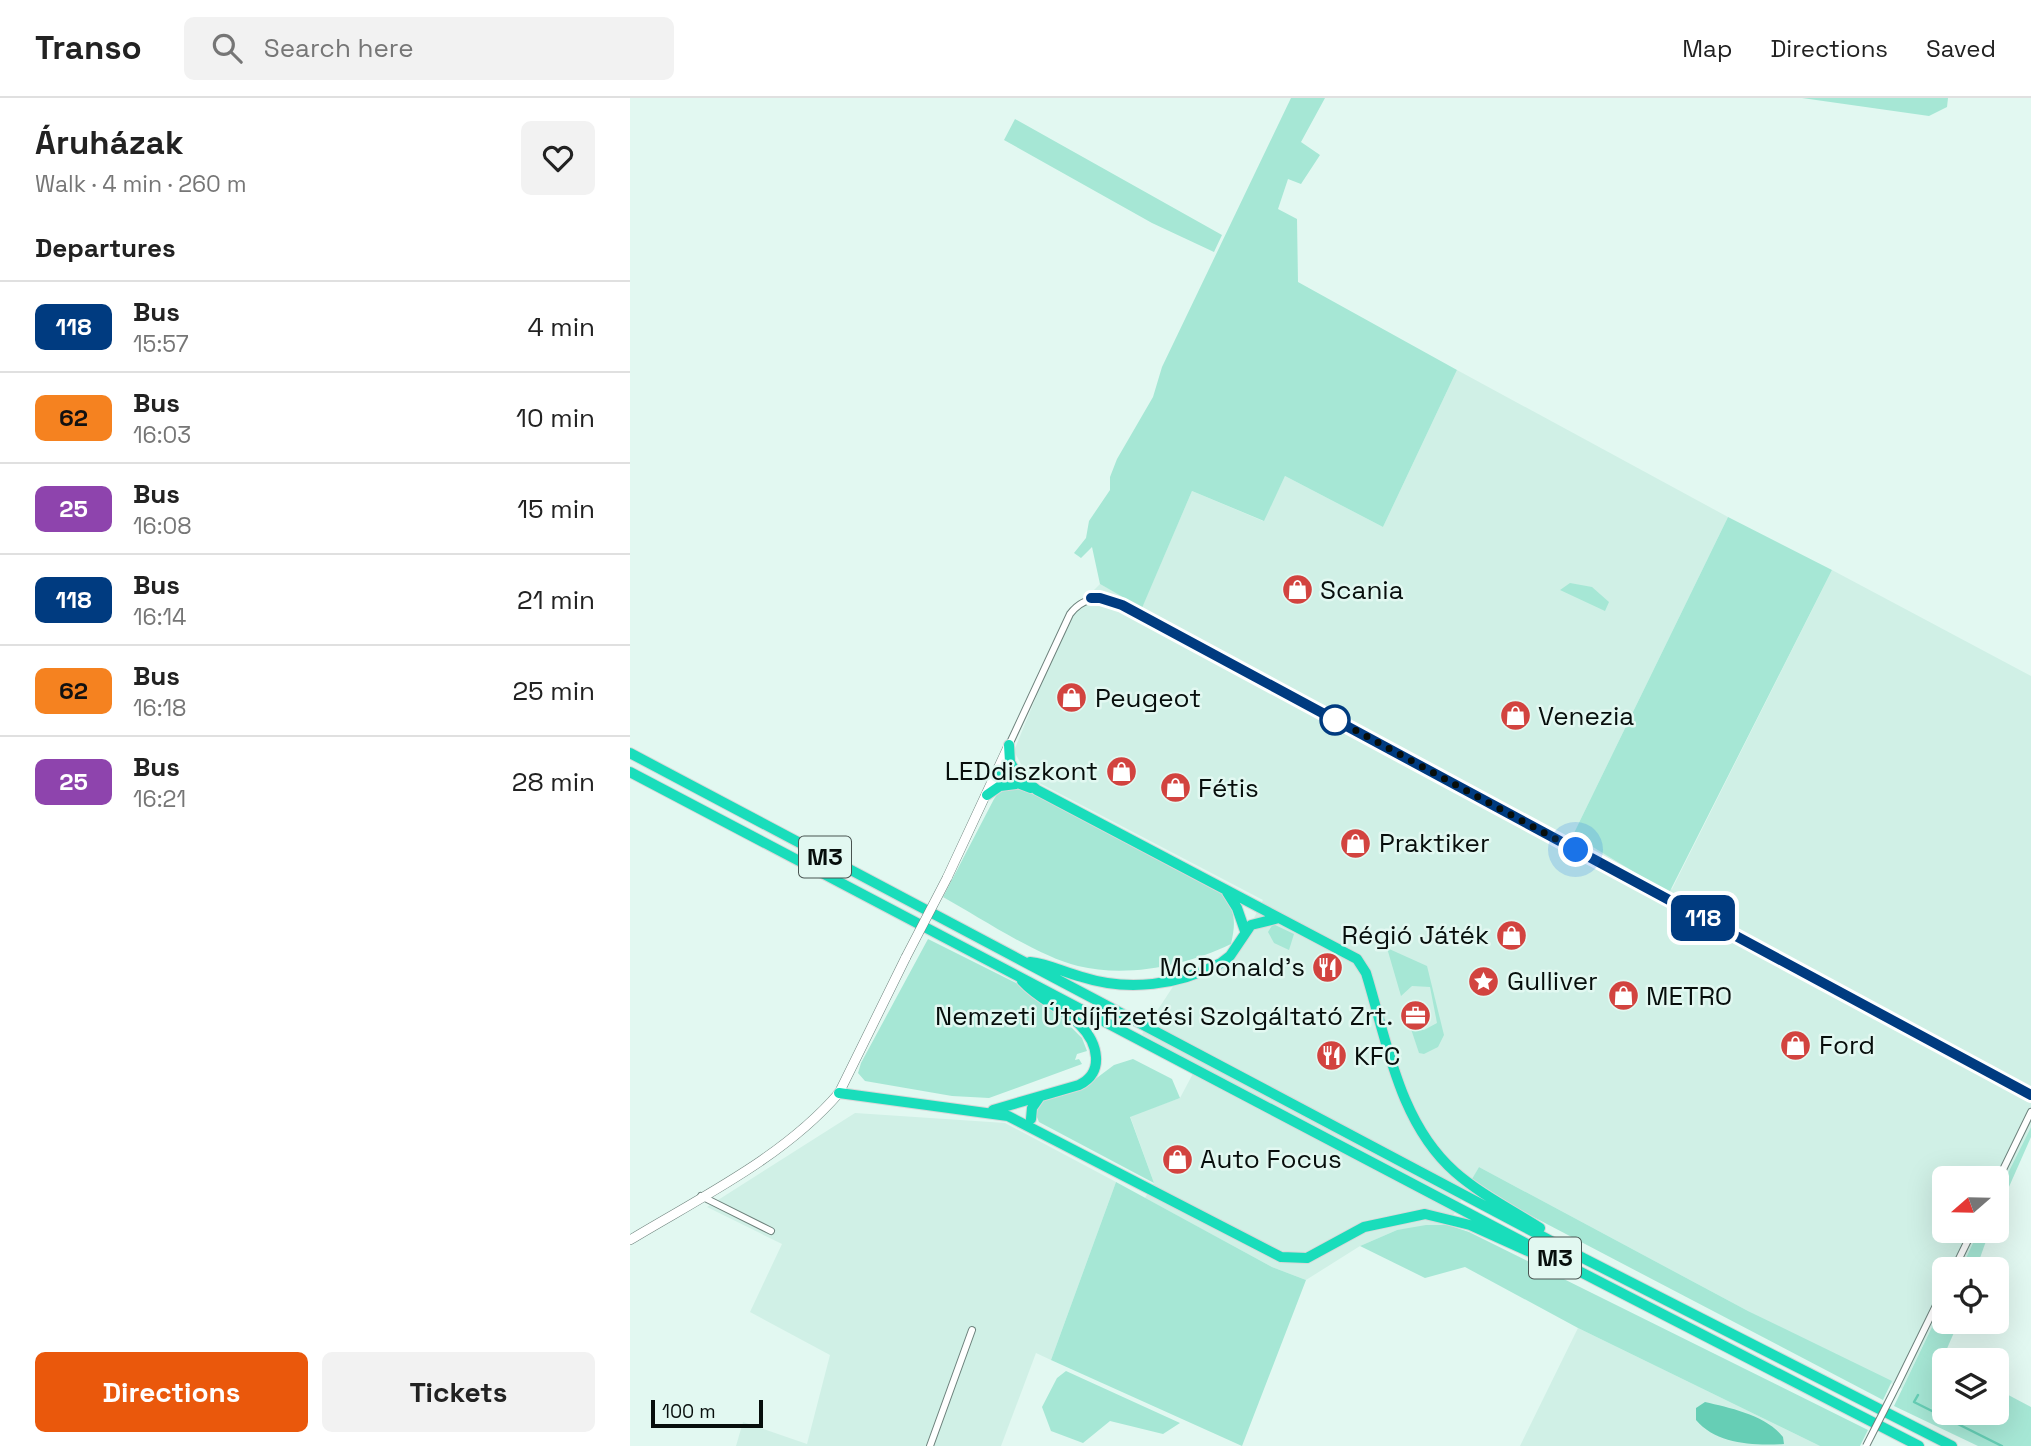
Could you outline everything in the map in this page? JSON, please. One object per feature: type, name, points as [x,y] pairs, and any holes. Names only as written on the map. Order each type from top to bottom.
[{"type":"highway","points":[[1009,745],[1010,762],[1017,779]]},
{"type":"highway","name":"M3","points":[[630,753],[1583,1258],[1952,1446]]},
{"type":"highway","points":[[997,771],[1017,779],[1360,962],[1403,1091],[1423,1135],[1450,1167],[1479,1190],[1556,1237],[1583,1258]]},
{"type":"highway","name":"M3","points":[[630,772],[1567,1265],[1919,1446]]},
{"type":"highway","points":[[986,795],[1017,779]]},
{"type":"highway","points":[[1225,889],[1247,927]]},
{"type":"highway","points":[[1021,960],[1047,963],[1106,984],[1140,986],[1187,976],[1221,963],[1235,949],[1256,906]]},
{"type":"highway","points":[[1247,927],[1279,918]]},
{"type":"highway","points":[[988,1112],[1088,1081],[1097,1063],[1091,1040],[1079,1024],[1033,994],[1015,974]]},
{"type":"highway","points":[[839,1093],[988,1112],[1033,1123]]},
{"type":"highway","points":[[1033,1123],[1032,1108],[1040,1098]]},
{"type":"highway","points":[[1011,1106],[1033,1123],[1281,1257],[1307,1258],[1364,1227],[1425,1214],[1470,1225],[1539,1258],[1567,1265]]},
{"type":"street","points":[[630,1240],[799,1132],[839,1093],[947,878],[1070,614],[1091,598],[1122,605],[2031,1095]]},
{"type":"street","points":[[2005,1166],[2031,1112]]},
{"type":"street","points":[[701,1196],[771,1231]]},
{"type":"street","points":[[1866,1446],[1932,1314]]},
{"type":"street","points":[[930,1446],[972,1330]]},
{"type":"shaded area","points":[[1291,98],[1325,98],[1301,142],[1320,155],[1301,184],[1288,179],[1278,209],[1297,219],[1298,282],[1457,370],[1383,527],[1285,476],[1264,521],[1192,491],[1142,608],[1100,584],[1092,547],[1081,558],[1074,553],[1086,538],[1089,521],[1110,490],[1110,477],[1117,459],[1153,397],[1162,367]]},
{"type":"shaded area","points":[[1802,98],[1948,98],[1947,107],[1929,116]]},
{"type":"shaded area","points":[[1015,119],[1222,235],[1214,252],[1152,223],[1004,140]]},
{"type":"shaded area","points":[[1457,370],[1728,517],[1573,835],[1672,889],[1832,570],[2031,676],[2031,1127],[2009,1171],[2009,1166],[1932,1166],[1932,1243],[1973,1243],[1967,1257],[1932,1257],[1932,1327],[1902,1389],[1748,1311],[1479,1167],[1448,1225],[1397,1230],[1360,1246],[1306,1280],[1272,1267],[1145,1198],[1154,1183],[1130,1116],[1180,1098],[1197,1066],[1142,1034],[1176,982],[1239,948],[1263,900],[1028,777],[1014,751],[1070,614],[1100,584],[1142,607],[1192,491],[1263,521],[1285,476],[1383,527]]},
{"type":"shaded area","points":[[1728,517],[1832,570],[1669,893],[1573,835]]},
{"type":"shaded area","points":[[1570,583],[1592,587],[1609,602],[1605,611],[1560,590]]},
{"type":"shaded area","points":[[1012,788],[1024,790],[1060,807],[1220,892],[1232,910],[1234,929],[1231,944],[1195,958],[1156,968],[1116,971],[1078,966],[1045,954],[1009,936],[943,897],[994,799],[999,792]]},
{"type":"shaded area","points":[[1273,924],[1294,934],[1289,950],[1274,943],[1268,932]]},
{"type":"shaded area","points":[[928,939],[1018,984],[1066,1022],[1082,1038],[1087,1051],[1077,1054],[1075,1060],[1079,1059],[1082,1064],[989,1098],[952,1096],[865,1081],[858,1073],[861,1063]]},
{"type":"shaded area","points":[[1387,948],[1427,966],[1444,1035],[1438,1047],[1424,1054],[1419,1053],[1409,1023],[1424,1030],[1437,1023],[1430,987],[1412,986],[1401,996]]},
{"type":"shaded area","points":[[1133,1059],[1172,1079],[1180,1098],[1130,1117],[1154,1183],[1039,1122],[1035,1112],[1041,1101],[1082,1089],[1114,1065]]},
{"type":"shaded area","points":[[855,1113],[1005,1123],[1116,1182],[1051,1360],[1036,1353],[1001,1446],[736,1446],[743,1422],[807,1444],[830,1355],[750,1312],[782,1244],[707,1207]]},
{"type":"shaded area","points":[[2031,1127],[2031,1137],[2009,1187],[2009,1171]]},
{"type":"shaded area","points":[[1479,1167],[1748,1311],[1892,1381],[1883,1400],[1520,1210],[1472,1179]]},
{"type":"shaded area","points":[[1116,1182],[1272,1267],[1306,1280],[1242,1446],[1051,1360]]},
{"type":"shaded area","points":[[1426,1225],[1448,1225],[1469,1232],[1868,1430],[1860,1446],[1820,1446],[1578,1328],[1465,1267],[1425,1278],[1360,1246],[1397,1230]]},
{"type":"shaded area","points":[[1973,1243],[1985,1243],[1980,1257],[1967,1257]]},
{"type":"shaded area","points":[[1932,1327],[1932,1334],[1953,1334],[1947,1348],[1932,1348],[1932,1424],[1894,1406]]},
{"type":"shaded area","points":[[1578,1328],[1820,1446],[1520,1446]]},
{"type":"shaded area","points":[[1066,1371],[1180,1423],[1163,1434],[1110,1421],[1083,1443],[1051,1431],[1042,1407],[1057,1378]]},
{"type":"shaded area","points":[[2009,1395],[2031,1407],[2031,1446],[1978,1446],[1934,1425],[2009,1425]]},
{"type":"shaded area","points":[[1705,1402],[1736,1410],[1767,1423],[1783,1437],[1784,1444],[1748,1444],[1714,1434],[1696,1420],[1696,1408]]},
{"type":"waterway","points":[[1918,1395],[1914,1402],[2002,1446]]},
{"type":"bus line","name":"118","points":[[1091,598],[1122,605],[2031,1095]]},
{"type":"place","name":"Scania","points":[[1297,590]]},
{"type":"place","name":"Peugeot","points":[[1072,698]]},
{"type":"place","name":"Venezia","points":[[1515,716]]},
{"type":"place","name":"LEDdiszkont","points":[[1121,771]]},
{"type":"place","name":"Fétis","points":[[1175,788]]},
{"type":"place","name":"Praktiker","points":[[1356,843]]},
{"type":"place","name":"Régió Játék","points":[[1512,935]]},
{"type":"place","name":"McDonald's","points":[[1328,967]]},
{"type":"place","name":"Gulliver","points":[[1484,981]]},
{"type":"place","name":"METRO","points":[[1623,996]]},
{"type":"place","name":"Nemzeti Útdíjfizetési Szolgáltató Zrt.","points":[[1416,1016]]},
{"type":"place","name":"Ford","points":[[1796,1045]]},
{"type":"place","name":"KFC","points":[[1331,1056]]},
{"type":"place","name":"Auto Focus","points":[[1177,1159]]},
{"type":"route","points":[[1335,720],[1329,716],[1576,850]]}]
